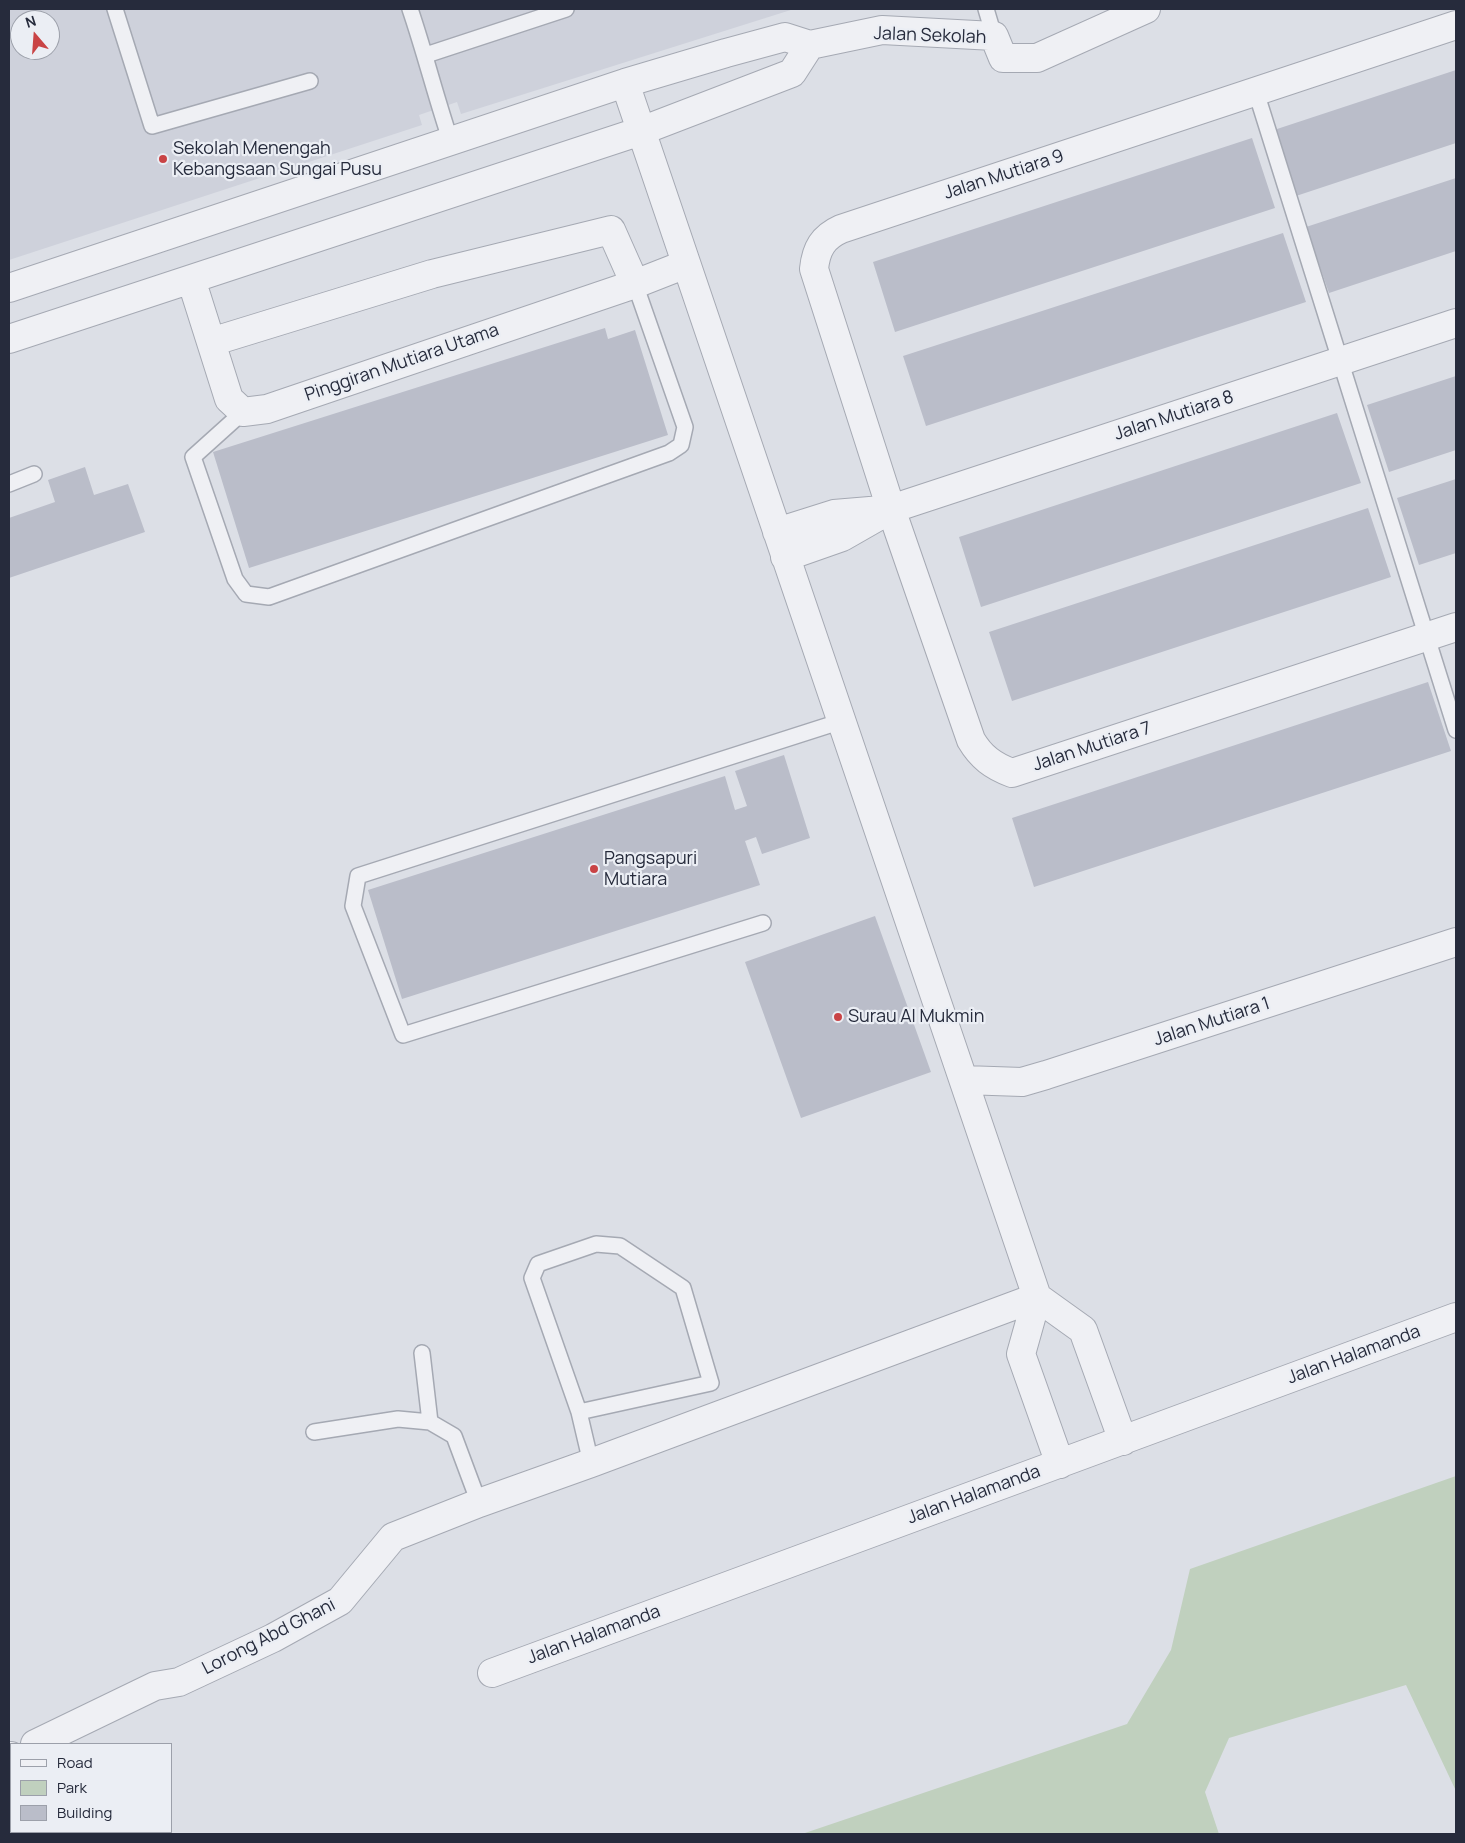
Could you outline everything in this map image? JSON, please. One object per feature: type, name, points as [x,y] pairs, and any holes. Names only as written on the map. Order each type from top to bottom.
[{"type":"street","name":"Jalan Sekolah","points":[[810,45],[882,30],[994,36],[1003,58],[1037,58],[1146,9]]},
{"type":"street","name":"Jalan Mutiara 9","points":[[891,509],[814,269],[818,249],[832,233],[1456,26]]},
{"type":"street","points":[[9,288],[624,83],[785,38],[810,45],[792,73],[641,132],[9,339]]},
{"type":"street","points":[[624,83],[1037,1297],[1021,1354],[1060,1464]]},
{"type":"street","points":[[211,342],[432,274],[611,230],[635,284]]},
{"type":"street","name":"Pinggiran Mutiara Utama","points":[[243,412],[266,409],[635,284],[686,264]]},
{"type":"street","points":[[192,279],[229,399],[243,412]]},
{"type":"street","name":"Jalan Mutiara 8","points":[[786,557],[842,537],[891,509],[1456,324]]},
{"type":"street","name":"Jalan Mutiara 8","points":[[777,532],[834,514],[891,509]]},
{"type":"street","name":"Jalan Mutiara 7","points":[[891,509],[971,740],[984,758],[996,768],[1012,774],[1456,627]]},
{"type":"street","name":"Jalan Mutiara 1","points":[[964,1080],[1022,1082],[1038,1078],[1456,942]]},
{"type":"street","points":[[1037,1297],[1083,1330],[1123,1441]]},
{"type":"street","name":"Lorong Abd Ghani","points":[[37,1743],[155,1686],[179,1682],[273,1638],[340,1601],[393,1537],[510,1491],[591,1463],[1037,1297]]},
{"type":"street","name":"Jalan Halamanda","points":[[492,1673],[1456,1318]]},
{"type":"lane","points":[[115,9],[152,126],[310,81]]},
{"type":"lane","points":[[410,9],[426,55],[439,108],[451,142]]},
{"type":"lane","points":[[426,55],[566,9]]},
{"type":"lane","points":[[986,9],[994,36]]},
{"type":"lane","points":[[1256,92],[1339,362],[1456,730]]},
{"type":"lane","points":[[243,412],[193,457],[235,579],[246,594],[269,597],[669,453],[681,445],[685,427],[635,284]]},
{"type":"lane","points":[[9,484],[34,474]]},
{"type":"lane","points":[[763,923],[403,1035],[353,906],[358,876],[842,721]]},
{"type":"lane","points":[[579,1412],[711,1383],[683,1288],[620,1246],[596,1244],[538,1264],[532,1278],[579,1412],[591,1463]]},
{"type":"lane","points":[[422,1353],[430,1422]]},
{"type":"lane","points":[[314,1432],[398,1419],[430,1422],[454,1436],[479,1503]]},
{"type":"shaded area","name":"Sekolah Menengah Kebangsaan Sungai Pusu","points":[[9,9],[794,9],[461,114],[457,102],[419,115],[422,125],[9,260]]},
{"type":"green space","points":[[1456,1476],[1456,1791],[1406,1685],[1229,1738],[1205,1792],[1219,1834],[802,1834],[1127,1724],[1171,1650],[1190,1569]]},
{"type":"building","points":[[1456,70],[1456,143],[1296,196],[1274,130]]},
{"type":"building","points":[[1252,138],[1275,208],[895,332],[873,262]]},
{"type":"building","points":[[1456,178],[1456,251],[1329,293],[1306,227]]},
{"type":"building","points":[[1283,233],[1306,302],[926,426],[903,356]]},
{"type":"building","points":[[605,328],[608,339],[635,330],[668,435],[249,568],[213,452]]},
{"type":"building","points":[[1456,376],[1456,450],[1389,472],[1367,405]]},
{"type":"building","points":[[1337,413],[1361,483],[981,607],[959,537]]},
{"type":"building","points":[[85,467],[94,495],[128,484],[145,532],[9,578],[9,518],[55,502],[48,480]]},
{"type":"building","points":[[1456,479],[1456,553],[1419,565],[1397,498]]},
{"type":"building","points":[[1368,508],[1391,577],[1012,701],[989,632]]},
{"type":"building","points":[[1428,682],[1451,751],[1034,887],[1012,818]]},
{"type":"building","name":"Pangsapuri Mutiara","points":[[784,755],[810,838],[762,854],[756,837],[745,841],[760,885],[402,999],[368,890],[725,776],[735,810],[747,806],[735,771]]},
{"type":"building","name":"Surau Al Mukmin","points":[[875,916],[931,1072],[801,1118],[745,962]]},
{"type":"place","name":"Sekolah Menengah Kebangsaan Sungai Pusu","points":[[163,159]]},
{"type":"place","name":"Pangsapuri Mutiara","points":[[594,869]]},
{"type":"place","name":"Surau Al Mukmin","points":[[838,1017]]}]
